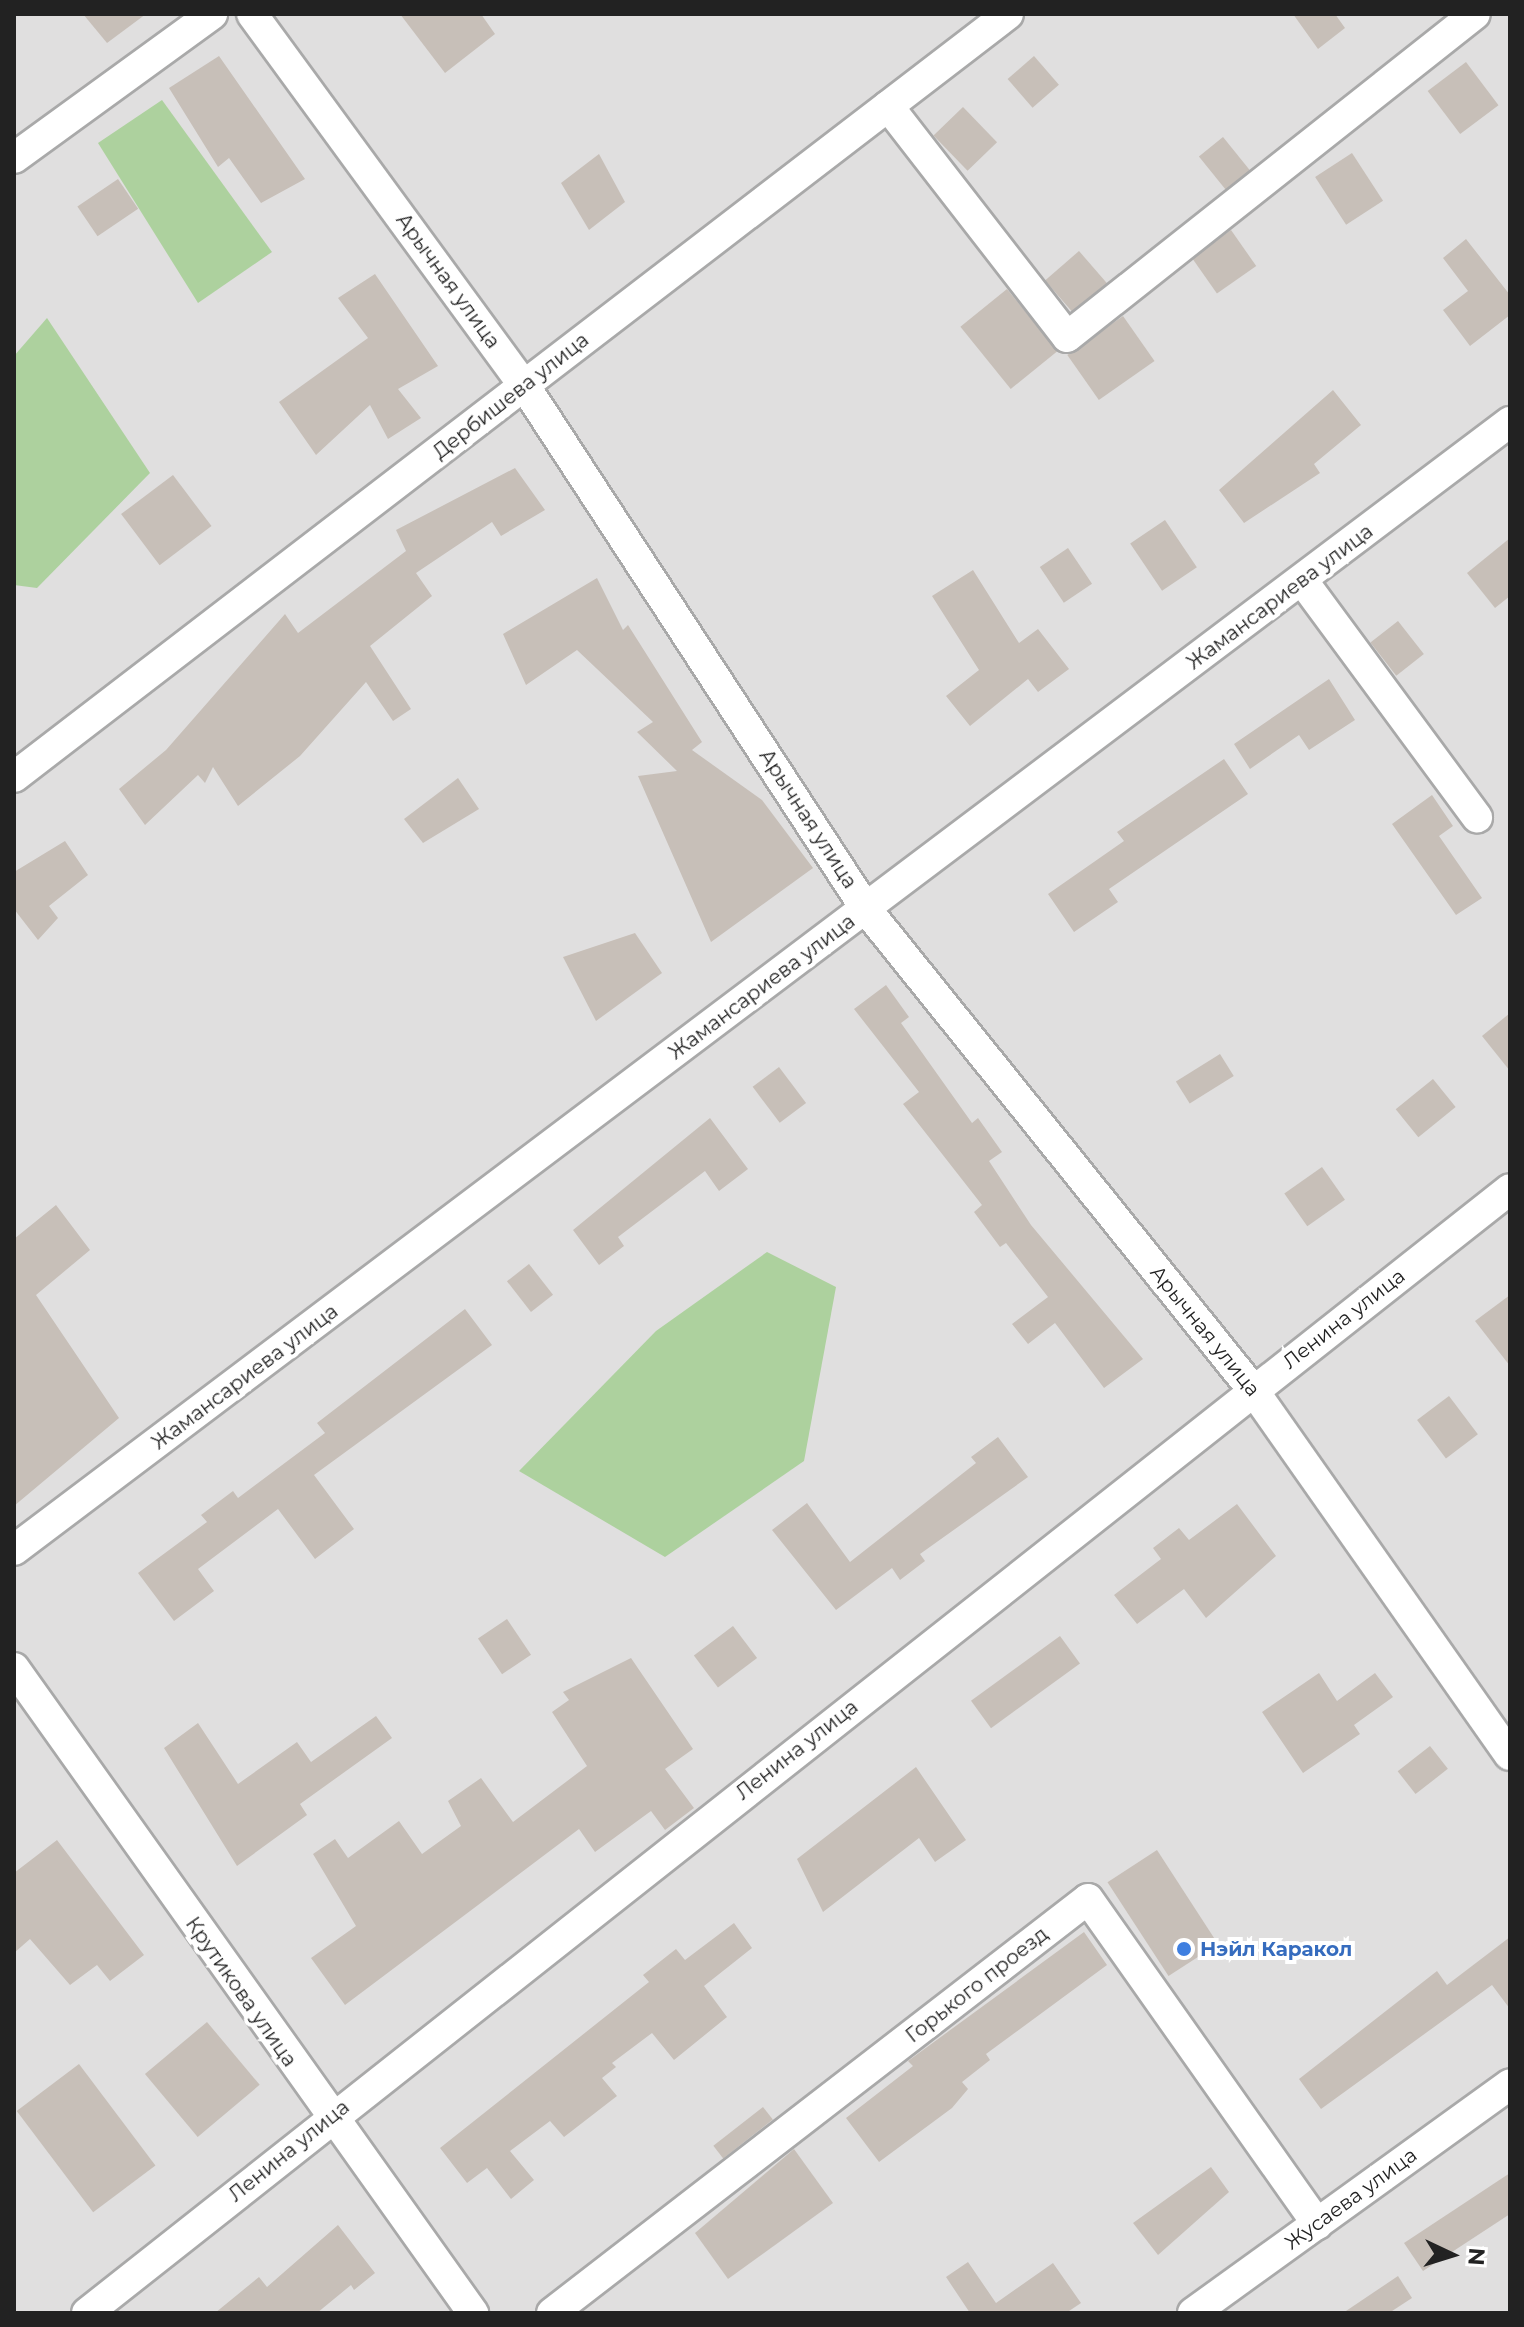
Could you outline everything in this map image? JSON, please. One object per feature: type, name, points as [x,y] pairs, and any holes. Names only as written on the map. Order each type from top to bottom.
[{"type":"street","points":[[14,158],[212,14]]},
{"type":"street","name":"Арычная улица","points":[[252,14],[524,385],[866,909],[1253,1390],[1510,1755]]},
{"type":"street","name":"Дербишева улица","points":[[14,777],[1008,14]]},
{"type":"street","points":[[888,106],[1067,337],[1475,14]]},
{"type":"street","name":"Жамансариева улица","points":[[14,1550],[1510,422]]},
{"type":"street","points":[[1302,580],[1477,817]]},
{"type":"street","name":"Ленина улица","points":[[87,2313],[1510,1189]]},
{"type":"street","name":"Крутикова улица","points":[[14,1668],[330,2119],[473,2313]]},
{"type":"street","name":"Горького проезд","points":[[552,2313],[1088,1899],[1317,2224]]},
{"type":"street","name":"Жусаева улица","points":[[1193,2313],[1510,2084]]},
{"type":"shaded area","points":[[14,14],[1510,14],[1510,2313],[14,2313]]},
{"type":"green space","points":[[162,100],[272,252],[198,303],[98,143]]},
{"type":"green space","points":[[47,318],[150,473],[37,588],[14,585],[14,356]]},
{"type":"green space","points":[[767,1252],[836,1287],[804,1461],[665,1557],[519,1471],[656,1331]]},
{"type":"building","points":[[83,14],[146,14],[107,43]]},
{"type":"building","points":[[400,14],[481,14],[495,34],[445,73]]},
{"type":"building","points":[[1293,14],[1335,14],[1345,28],[1318,49]]},
{"type":"building","points":[[219,56],[305,179],[261,203],[229,158],[218,167],[169,88]]},
{"type":"building","points":[[1034,56],[1059,85],[1033,108],[1008,79]]},
{"type":"building","points":[[1466,62],[1498,105],[1460,134],[1428,91]]},
{"type":"building","points":[[963,107],[997,142],[968,171],[934,135]]},
{"type":"building","points":[[1223,137],[1250,170],[1226,190],[1199,157]]},
{"type":"building","points":[[1352,153],[1383,201],[1346,225],[1315,177]]},
{"type":"building","points":[[599,154],[625,202],[589,230],[561,183]]},
{"type":"building","points":[[118,179],[138,209],[98,236],[77,206]]},
{"type":"building","points":[[1231,230],[1256,266],[1217,294],[1192,258]]},
{"type":"building","points":[[1466,239],[1510,295],[1510,315],[1470,346],[1443,310],[1468,291],[1443,258]]},
{"type":"building","points":[[1079,251],[1107,283],[1073,313],[1045,281]]},
{"type":"building","points":[[375,274],[438,366],[398,389],[421,418],[388,439],[370,405],[316,455],[279,402],[368,338],[338,298]]},
{"type":"building","points":[[1007,289],[1057,351],[1011,389],[960,327]]},
{"type":"building","points":[[1123,316],[1155,361],[1099,400],[1067,355]]},
{"type":"building","points":[[1333,390],[1361,425],[1314,464],[1320,473],[1244,523],[1219,490]]},
{"type":"building","points":[[515,468],[545,510],[501,536],[492,522],[416,573],[432,596],[370,646],[411,709],[393,721],[366,682],[300,756],[238,806],[213,767],[205,783],[198,775],[145,825],[119,789],[166,750],[285,614],[298,633],[406,551],[396,530]]},
{"type":"building","points":[[173,475],[212,526],[160,565],[121,514]]},
{"type":"building","points":[[1165,520],[1197,567],[1162,591],[1130,543]]},
{"type":"building","points":[[1510,538],[1510,596],[1495,608],[1467,573]]},
{"type":"building","points":[[1068,548],[1092,584],[1064,603],[1040,567]]},
{"type":"building","points":[[973,570],[1019,643],[1038,629],[1069,669],[1038,692],[1028,679],[970,726],[946,696],[979,670],[932,596]]},
{"type":"building","points":[[597,578],[623,630],[628,625],[702,742],[692,750],[762,800],[813,868],[711,942],[638,776],[677,771],[637,732],[653,722],[577,650],[526,685],[503,634]]},
{"type":"building","points":[[1398,621],[1424,654],[1396,676],[1370,643]]},
{"type":"building","points":[[1329,679],[1355,720],[1309,750],[1299,735],[1250,769],[1234,744]]},
{"type":"building","points":[[1224,759],[1248,794],[1109,889],[1118,902],[1074,932],[1048,894],[1124,841],[1117,832]]},
{"type":"building","points":[[458,778],[479,809],[423,843],[404,819]]},
{"type":"building","points":[[1432,795],[1453,826],[1439,836],[1482,898],[1456,915],[1392,824]]},
{"type":"building","points":[[65,841],[88,875],[49,906],[58,918],[38,940],[14,909],[14,872]]},
{"type":"building","points":[[635,933],[662,973],[596,1021],[563,957]]},
{"type":"building","points":[[886,985],[909,1017],[901,1023],[972,1123],[978,1118],[1002,1152],[989,1161],[1031,1225],[1143,1359],[1104,1388],[1055,1323],[1028,1344],[1012,1324],[1048,1297],[1006,1243],[1000,1247],[974,1212],[982,1205],[903,1104],[919,1092],[854,1009]]},
{"type":"building","points":[[1510,1013],[1510,1071],[1482,1036]]},
{"type":"building","points":[[1220,1054],[1234,1076],[1190,1104],[1176,1082]]},
{"type":"building","points":[[779,1067],[806,1103],[780,1123],[753,1087]]},
{"type":"building","points":[[1433,1079],[1456,1107],[1418,1137],[1396,1109]]},
{"type":"building","points":[[710,1118],[748,1169],[719,1191],[705,1171],[618,1237],[624,1246],[599,1265],[573,1230]]},
{"type":"building","points":[[1322,1167],[1345,1200],[1307,1226],[1284,1193]]},
{"type":"building","points":[[56,1205],[90,1250],[36,1295],[119,1418],[14,1506],[14,1239]]},
{"type":"building","points":[[529,1264],[553,1295],[531,1312],[507,1281]]},
{"type":"building","points":[[1510,1295],[1510,1366],[1475,1321]]},
{"type":"building","points":[[465,1309],[492,1345],[314,1475],[354,1529],[315,1559],[278,1509],[198,1569],[214,1591],[174,1621],[138,1573],[207,1522],[201,1515],[233,1491],[238,1498],[325,1433],[317,1423]]},
{"type":"building","points":[[1449,1396],[1478,1434],[1446,1458],[1417,1420]]},
{"type":"building","points":[[998,1437],[1028,1477],[920,1554],[925,1561],[900,1580],[892,1568],[836,1610],[772,1530],[807,1503],[850,1562],[976,1463],[971,1457]]},
{"type":"building","points":[[1237,1504],[1276,1556],[1206,1618],[1184,1589],[1137,1624],[1114,1595],[1161,1559],[1153,1548],[1179,1528],[1189,1540]]},
{"type":"building","points":[[507,1619],[531,1655],[502,1674],[478,1639]]},
{"type":"building","points":[[733,1626],[757,1658],[718,1687],[694,1655]]},
{"type":"building","points":[[1060,1636],[1080,1664],[991,1728],[971,1701]]},
{"type":"building","points":[[631,1658],[693,1749],[665,1769],[694,1808],[665,1830],[651,1811],[595,1852],[579,1829],[345,2005],[311,1958],[356,1926],[313,1854],[335,1839],[348,1858],[399,1821],[422,1854],[461,1826],[448,1801],[481,1778],[513,1822],[587,1766],[552,1712],[569,1700],[563,1692]]},
{"type":"building","points":[[1319,1673],[1337,1701],[1375,1673],[1393,1697],[1354,1725],[1360,1734],[1303,1773],[1262,1712]]},
{"type":"building","points":[[376,1716],[392,1738],[300,1804],[307,1815],[237,1866],[164,1748],[198,1723],[238,1784],[297,1742],[311,1762]]},
{"type":"building","points":[[1430,1746],[1448,1769],[1416,1794],[1398,1771]]},
{"type":"building","points":[[916,1767],[966,1840],[935,1862],[919,1838],[823,1912],[797,1859]]},
{"type":"building","points":[[57,1840],[144,1955],[110,1981],[97,1965],[70,1985],[30,1939],[14,1953],[14,1873]]},
{"type":"building","points":[[1157,1850],[1218,1944],[1169,1976],[1108,1882]]},
{"type":"building","points":[[734,1923],[752,1948],[704,1986],[727,2017],[674,2060],[652,2033],[612,2063],[616,2067],[602,2078],[617,2096],[564,2137],[550,2121],[510,2151],[534,2180],[511,2199],[487,2168],[467,2183],[440,2148],[649,1982],[643,1975],[676,1949],[685,1960]]},
{"type":"building","points":[[1084,1932],[1107,1965],[986,2054],[990,2060],[962,2082],[968,2089],[952,2108],[879,2162],[846,2118],[913,2066],[908,2061]]},
{"type":"building","points":[[1510,1937],[1510,2009],[1492,1985],[1321,2109],[1299,2079],[1437,1971],[1447,1985]]},
{"type":"building","points":[[207,2022],[260,2085],[198,2137],[145,2074]]},
{"type":"building","points":[[79,2064],[155,2165],[93,2212],[17,2111]]},
{"type":"building","points":[[763,2107],[773,2120],[723,2158],[713,2146]]},
{"type":"building","points":[[794,2149],[833,2203],[728,2279],[695,2233]]},
{"type":"building","points":[[1211,2167],[1229,2192],[1158,2255],[1133,2223]]},
{"type":"building","points":[[1510,2173],[1510,2214],[1423,2271],[1404,2243]]},
{"type":"building","points":[[338,2225],[375,2273],[354,2290],[351,2285],[317,2313],[215,2313],[259,2277],[267,2287]]},
{"type":"building","points":[[968,2262],[996,2303],[1053,2263],[1081,2303],[1066,2313],[970,2313],[946,2277]]},
{"type":"building","points":[[1398,2276],[1412,2298],[1389,2313],[1343,2313]]},
{"type":"place","name":"Нэйл Каракол","points":[[1184,1949]]}]
